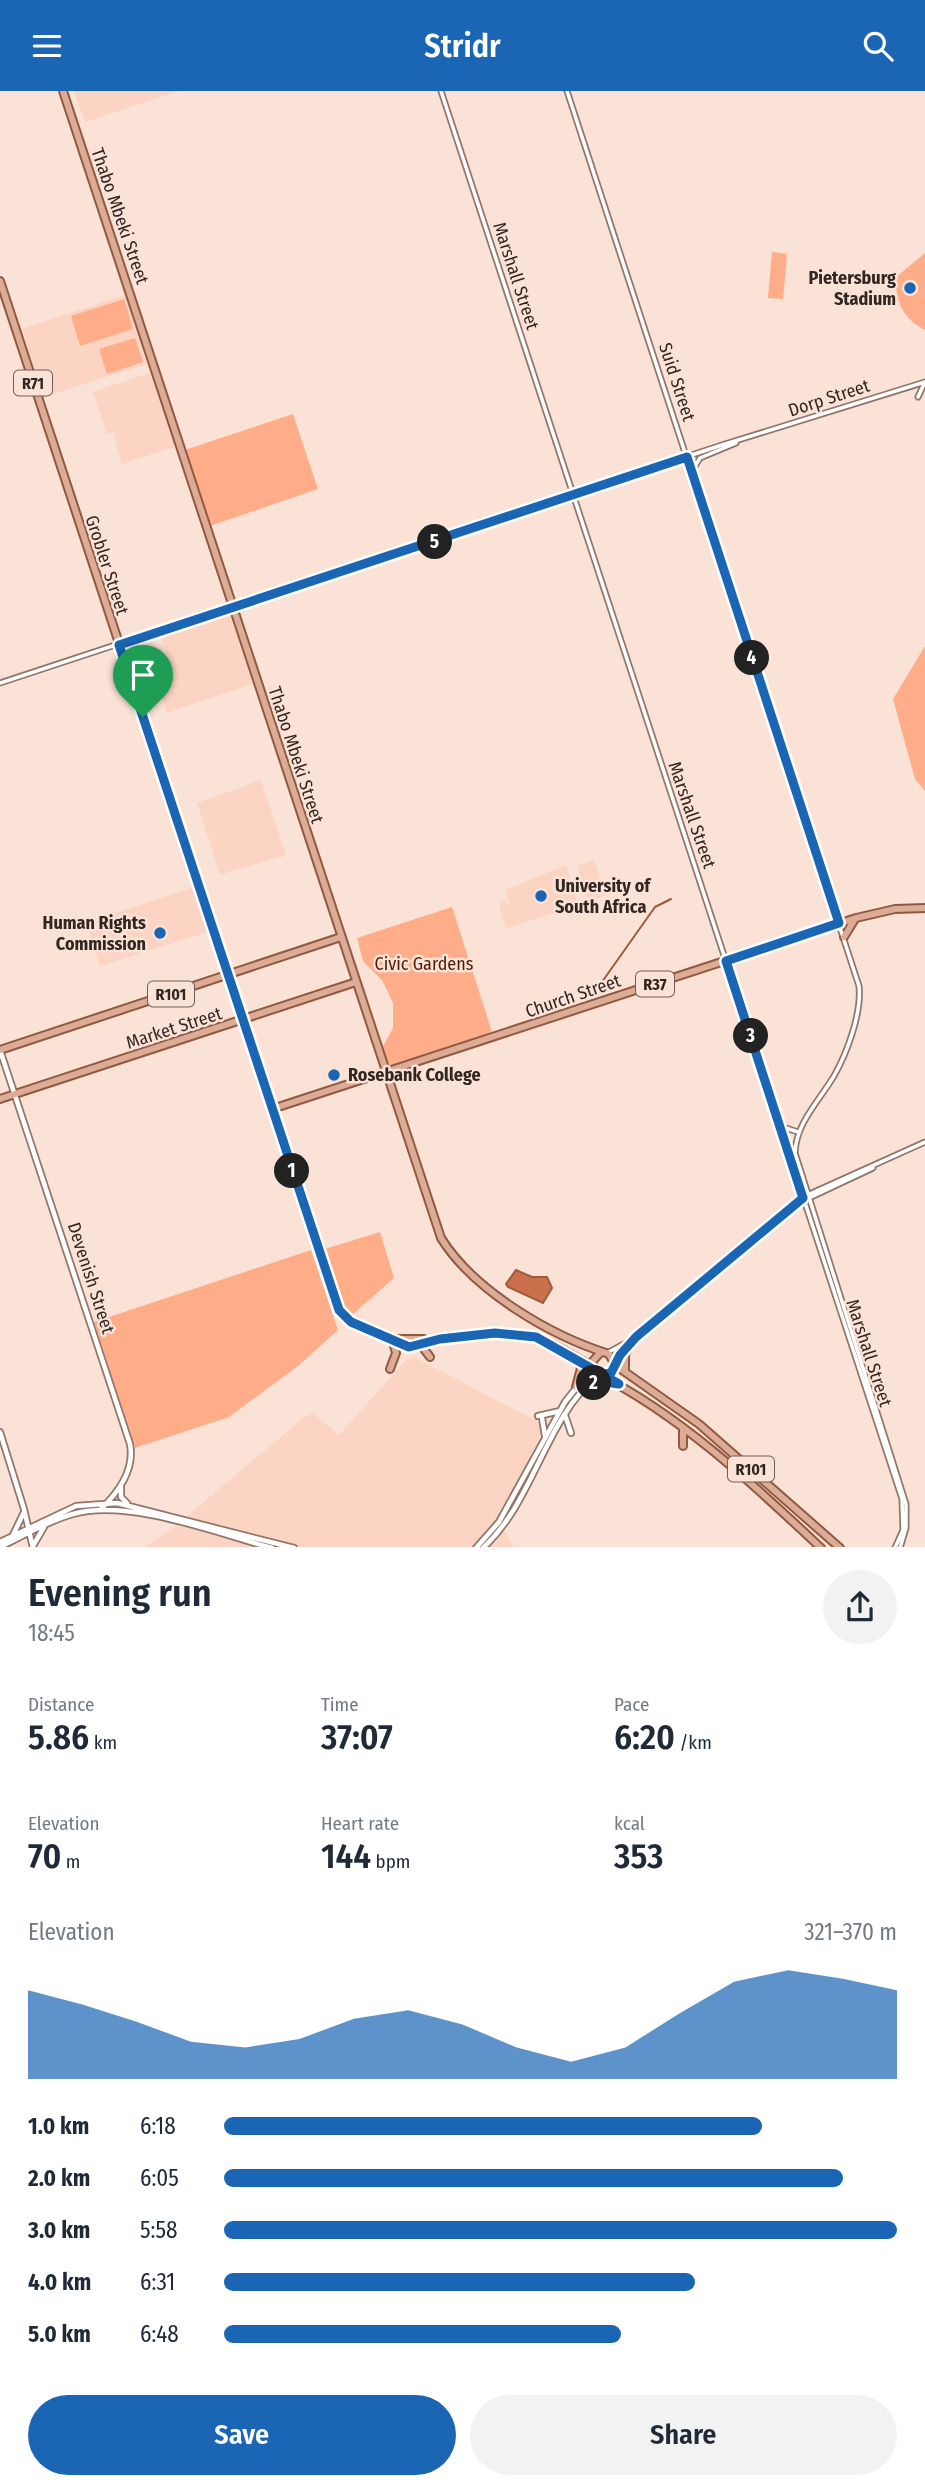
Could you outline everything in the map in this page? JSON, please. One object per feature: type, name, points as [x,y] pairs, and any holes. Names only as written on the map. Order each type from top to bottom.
[{"type":"main road","name":"Thabo Mbeki Street","points":[[63,91],[436,1227],[458,1263],[493,1295],[603,1353],[625,1372],[699,1424],[839,1547]]},
{"type":"main road","name":"Grobler Street","points":[[0,281],[336,1304],[346,1319],[409,1347],[440,1339]]},
{"type":"main road","name":"Church Street","points":[[272,1109],[839,923],[895,909],[925,908]]},
{"type":"main road","points":[[844,937],[856,918]]},
{"type":"main road","name":"R101","points":[[0,1050],[341,937]]},
{"type":"main road","name":"Market Street","points":[[0,1099],[356,982]]},
{"type":"main road","name":"Devenish Street","points":[[0,1050],[128,1436],[130,1466],[121,1485],[100,1510]]},
{"type":"main road","points":[[537,1319],[546,1332],[545,1341]]},
{"type":"main road","name":"Grobler Street","points":[[390,1340],[505,1333],[545,1341],[592,1367]]},
{"type":"main road","points":[[390,1340],[396,1353],[390,1369]]},
{"type":"main road","points":[[625,1372],[625,1355],[633,1340]]},
{"type":"main road","points":[[428,1341],[423,1348],[430,1357]]},
{"type":"main road","points":[[477,1547],[499,1522],[545,1437],[592,1367],[593,1359],[603,1353]]},
{"type":"main road","points":[[577,1357],[581,1368],[579,1387]]},
{"type":"main road","points":[[579,1387],[602,1375],[615,1364]]},
{"type":"main road","name":"R101","points":[[592,1367],[683,1429],[741,1475],[820,1547]]},
{"type":"main road","points":[[579,1387],[600,1381],[619,1384]]},
{"type":"main road","points":[[545,1437],[540,1417],[562,1413]]},
{"type":"main road","points":[[562,1413],[570,1433]]},
{"type":"main road","points":[[485,1547],[503,1525],[562,1413]]},
{"type":"main road","points":[[683,1429],[683,1445]]},
{"type":"main road","points":[[0,1432],[33,1547]]},
{"type":"main road","points":[[121,1485],[121,1497],[129,1508]]},
{"type":"main road","points":[[1,1545],[76,1506],[107,1503],[268,1547]]},
{"type":"main road","points":[[1,1545],[13,1536],[75,1513],[135,1506],[290,1547]]},
{"type":"main road","points":[[13,1536],[22,1522],[24,1509]]},
{"type":"main road","points":[[33,1547],[37,1535],[47,1524]]},
{"type":"street","name":"Marshall Street","points":[[441,91],[906,1504],[906,1528],[898,1547]]},
{"type":"street","name":"Suid Street","points":[[567,91],[859,986],[858,1006],[840,1064],[797,1132]]},
{"type":"street","name":"Dorp Street","points":[[0,683],[573,497],[687,457],[925,382]]},
{"type":"street","points":[[918,397],[925,382]]},
{"type":"street","name":"Dorp Street","points":[[692,471],[700,458],[741,440]]},
{"type":"street","points":[[780,1126],[797,1132],[796,1163],[804,1199]]},
{"type":"street","points":[[615,1364],[633,1340],[804,1199],[925,1142]]},
{"type":"street","points":[[603,1353],[633,1340]]},
{"type":"shaded area","points":[[74,91],[179,91],[85,122]]},
{"type":"shaded area","points":[[125,295],[147,364],[44,397],[22,329]]},
{"type":"shaded area","points":[[152,372],[177,446],[122,464],[113,432],[107,434],[93,392]]},
{"type":"shaded area","points":[[230,614],[253,684],[167,713],[155,678],[173,672],[161,637]]},
{"type":"shaded area","points":[[261,780],[286,855],[220,875],[197,803]]},
{"type":"shaded area","name":"University of South Africa","points":[[594,860],[606,895],[588,901],[577,866]]},
{"type":"shaded area","name":"University of South Africa","points":[[566,865],[578,905],[506,929],[500,907],[500,902],[510,904],[505,890]]},
{"type":"shaded area","points":[[197,886],[211,931],[100,966],[86,923]]},
{"type":"shaded area","points":[[516,1270],[532,1277],[547,1277],[552,1288],[543,1303],[508,1287],[506,1284]]},
{"type":"shaded area","points":[[416,1358],[546,1426],[498,1518],[514,1547],[144,1547],[174,1527],[302,1419],[313,1413],[339,1435],[407,1359]]},
{"type":"green space","points":[[772,252],[787,254],[783,299],[768,298]]},
{"type":"green space","name":"Pietersburg Stadium","points":[[925,253],[925,330],[902,309],[895,278]]},
{"type":"green space","points":[[124,299],[133,329],[80,346],[71,316]]},
{"type":"green space","points":[[135,338],[143,362],[107,374],[99,349]]},
{"type":"green space","points":[[293,414],[318,489],[210,526],[185,450]]},
{"type":"green space","points":[[925,646],[925,791],[915,779],[893,699]]},
{"type":"green space","name":"Civic Gardens","points":[[452,907],[492,1032],[388,1067],[382,1048],[393,1028],[393,1003],[382,980],[363,961],[357,938]]},
{"type":"green space","points":[[380,1232],[394,1278],[351,1316],[344,1307],[325,1249]]},
{"type":"green space","points":[[311,1250],[338,1330],[298,1366],[229,1417],[135,1448],[94,1322]]},
{"type":"waterway","points":[[597,989],[655,907],[671,899]]},
{"type":"place","name":"Pietersburg Stadium","points":[[910,288]]},
{"type":"place","name":"University of South Africa","points":[[541,896]]},
{"type":"place","name":"Human Rights Commission","points":[[160,933]]},
{"type":"place","name":"Rosebank College","points":[[334,1075]]},
{"type":"route","points":[[143,717],[119,645],[570,498],[687,457],[839,923],[726,961],[803,1198],[636,1337],[620,1355],[611,1373],[598,1375],[582,1387],[600,1381],[619,1384],[606,1375],[602,1376],[598,1375],[592,1366],[552,1343],[536,1337],[495,1333],[440,1339],[409,1347],[351,1322],[339,1310],[331,1293],[143,717]]}]
